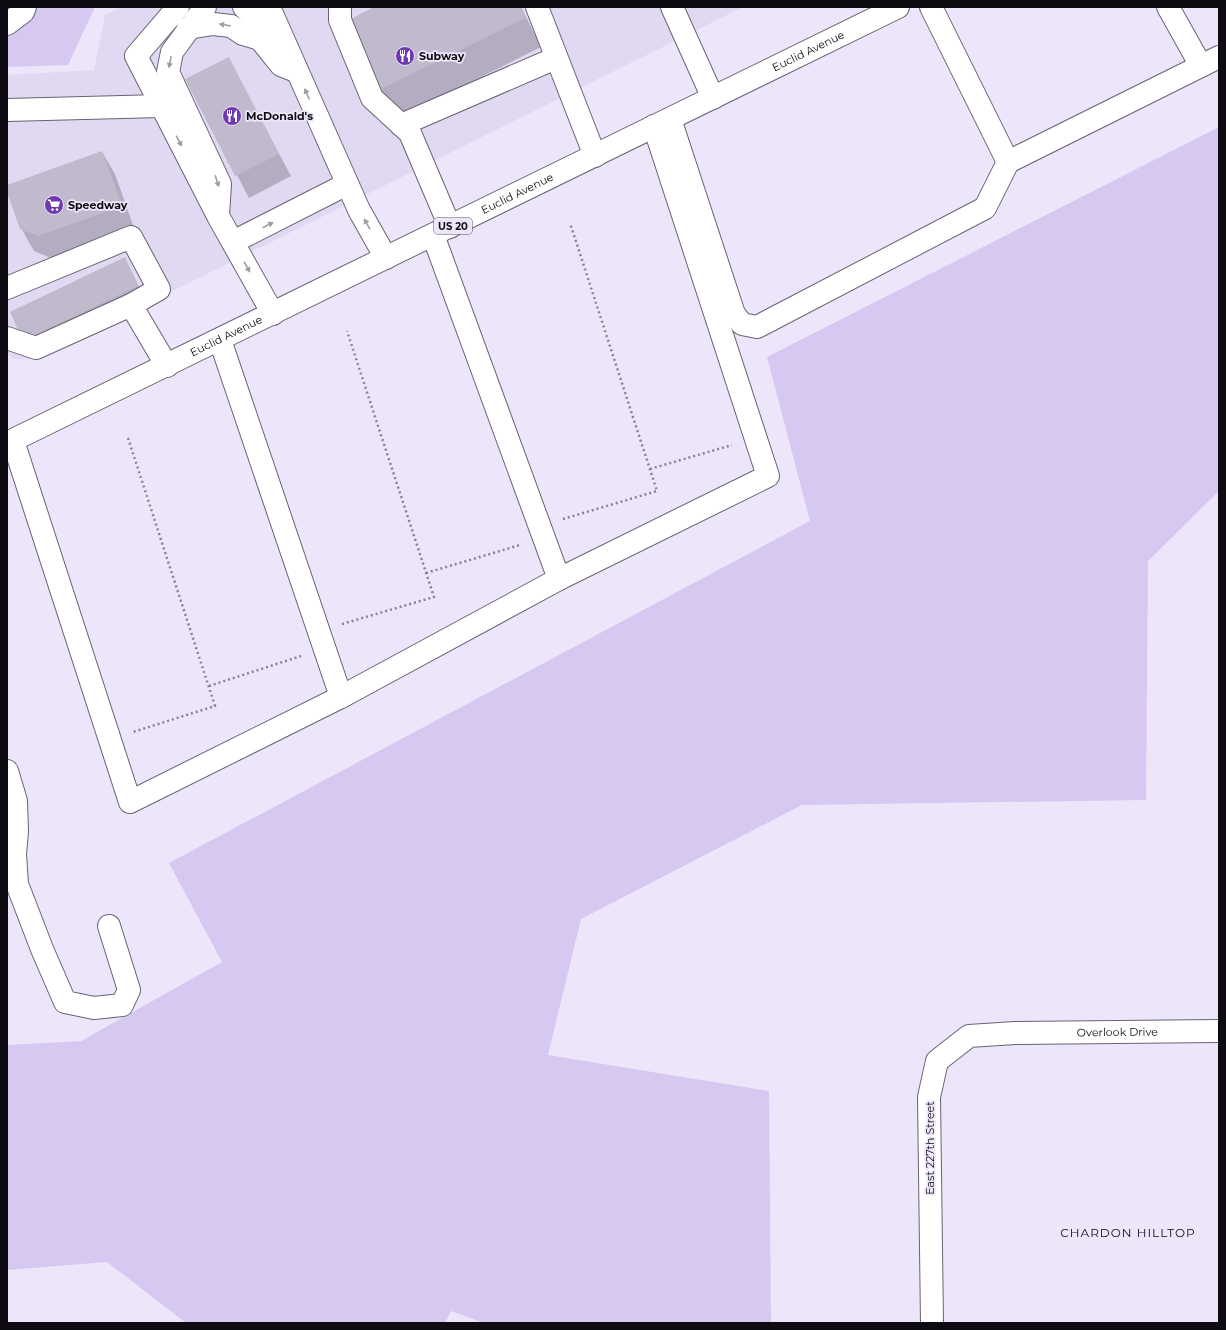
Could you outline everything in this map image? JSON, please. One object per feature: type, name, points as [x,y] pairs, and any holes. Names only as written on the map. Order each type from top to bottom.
[{"type":"main road","points":[[7,24],[23,12],[25,7]]},
{"type":"main road","points":[[178,7],[136,56],[218,216],[273,314]]},
{"type":"main road","points":[[205,7],[188,28],[172,52],[168,72],[220,184],[218,216]]},
{"type":"main road","points":[[244,7],[254,17],[260,39],[281,65],[296,71]]},
{"type":"main road","points":[[269,7],[296,71],[359,210],[386,258]]},
{"type":"main road","points":[[340,7],[340,20],[372,98],[410,133],[441,231],[559,579]]},
{"type":"main road","points":[[537,7],[594,156]]},
{"type":"main road","name":"Euclid Avenue","points":[[10,442],[898,7]]},
{"type":"main road","points":[[931,7],[1008,162]]},
{"type":"main road","points":[[662,123],[734,314],[742,324],[757,327],[985,208],[1008,162],[1210,62],[1168,7]]},
{"type":"main road","points":[[676,8],[713,98]]},
{"type":"main road","points":[[188,28],[213,24],[231,26],[243,34],[260,39]]},
{"type":"main road","points":[[401,125],[556,58]]},
{"type":"main road","points":[[7,110],[161,106]]},
{"type":"main road","points":[[10,442],[130,802],[341,697],[559,579],[768,476],[755,438],[662,123]]},
{"type":"main road","points":[[233,242],[347,184]]},
{"type":"main road","points":[[7,288],[131,237],[159,289],[131,305],[36,348],[7,338]]},
{"type":"main road","points":[[131,305],[167,366]]},
{"type":"main road","points":[[220,340],[341,697]]},
{"type":"main road","points":[[7,771],[16,801],[17,830],[15,854],[17,884],[42,949],[65,1002],[94,1008],[122,1005],[129,990],[109,926]]},
{"type":"main road","name":"Overlook Drive","points":[[1015,1033],[1219,1031]]},
{"type":"main road","name":"East 227th Street","points":[[932,1323],[930,1097],[936,1061],[969,1036],[1015,1033]]},
{"type":"path","points":[[426,573],[657,491],[570,223]]},
{"type":"path","points":[[209,686],[321,640],[434,598],[347,331]]},
{"type":"path","points":[[109,739],[215,706],[128,438]]},
{"type":"path","points":[[650,469],[755,438]]},
{"type":"shaded area","points":[[7,7],[95,7],[68,65],[7,67]]},
{"type":"shaded area","points":[[122,7],[743,7],[36,359],[14,359],[7,353],[7,75],[94,70],[105,15]]},
{"type":"shaded area","points":[[1219,127],[1219,491],[1148,561],[1146,800],[802,805],[581,919],[548,1055],[769,1091],[771,1323],[484,1323],[451,1311],[445,1323],[186,1323],[107,1262],[7,1270],[7,1045],[81,1041],[222,962],[169,863],[810,521],[767,357]]},
{"type":"building","name":"Subway","points":[[374,7],[520,7],[525,18],[379,90],[345,22]]},
{"type":"building","name":"McDonald's","points":[[229,57],[279,154],[235,176],[185,79]]},
{"type":"building","points":[[102,151],[122,206],[38,236],[20,229],[7,192],[7,185]]},
{"type":"building","points":[[125,257],[138,286],[23,341],[10,312]]},
{"type":"place","name":"Subway","points":[[405,56]]},
{"type":"place","name":"McDonald's","points":[[232,116]]},
{"type":"place","name":"Speedway","points":[[54,205]]},
{"type":"district","name":"CHARDON HILLTOP","points":[[1128,1233]]}]
